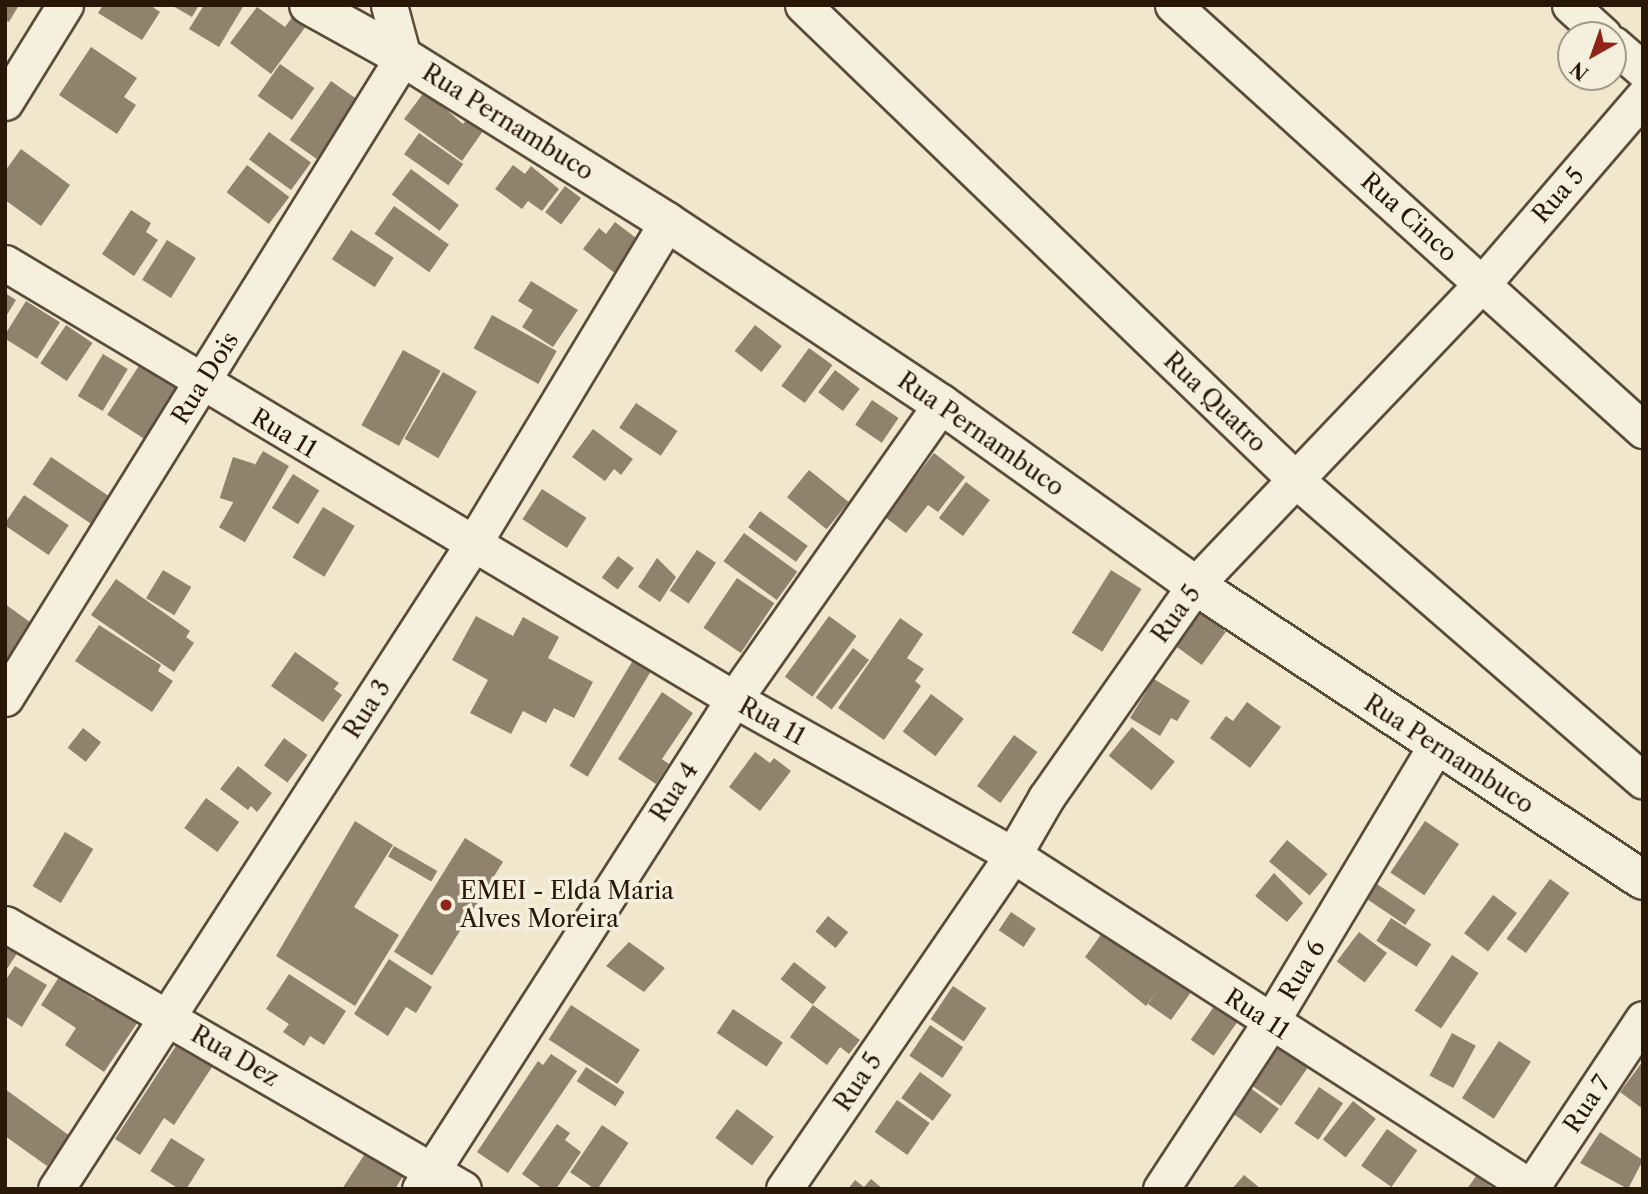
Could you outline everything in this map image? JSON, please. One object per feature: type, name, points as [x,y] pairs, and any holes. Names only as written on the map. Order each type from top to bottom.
[{"type":"street","points":[[5,102],[65,5]]},
{"type":"street","name":"Rua Pernambuco","points":[[309,5],[403,57],[667,222],[941,404],[1195,585],[1435,747],[1643,880]]},
{"type":"street","points":[[389,5],[403,57]]},
{"type":"street","name":"Rua Quatro","points":[[803,5],[1296,480],[1643,781]]},
{"type":"street","name":"Rua Cinco","points":[[1173,5],[1643,430]]},
{"type":"street","points":[[1570,5],[1588,21]]},
{"type":"street","points":[[1627,56],[1643,70]]},
{"type":"street","name":"Rua Dois","points":[[5,698],[403,57]]},
{"type":"street","name":"Rua 5","points":[[785,1189],[1013,855],[1045,798],[1195,585],[1483,283],[1643,97]]},
{"type":"street","name":"Rua 3","points":[[56,1189],[473,544],[667,222]]},
{"type":"street","name":"Rua 11","points":[[5,263],[202,384],[734,699],[1013,855],[1270,1023],[1532,1188]]},
{"type":"street","name":"Rua 4","points":[[426,1180],[734,699],[941,404]]},
{"type":"street","name":"Rua 6","points":[[1161,1189],[1270,1023],[1435,747]]},
{"type":"street","name":"Rua Dez","points":[[5,924],[169,1018],[426,1180],[463,1189]]},
{"type":"street","name":"Rua 7","points":[[1532,1188],[1643,1019]]},
{"type":"building","points":[[5,5],[19,5],[9,22],[5,20]]},
{"type":"building","points":[[103,5],[150,5],[160,12],[142,40],[98,13]]},
{"type":"building","points":[[171,5],[199,5],[192,17]]},
{"type":"building","points":[[204,5],[244,5],[219,47],[189,29]]},
{"type":"building","points":[[257,7],[285,27],[296,12],[309,22],[271,74],[230,43]]},
{"type":"building","points":[[91,47],[137,78],[124,97],[136,105],[117,134],[59,95]]},
{"type":"building","points":[[280,64],[314,88],[292,120],[258,96]]},
{"type":"building","points":[[331,81],[358,100],[317,159],[290,140]]},
{"type":"building","points":[[425,91],[463,124],[467,119],[483,131],[462,161],[404,119]]},
{"type":"building","points":[[269,132],[311,163],[291,190],[249,160]]},
{"type":"building","points":[[419,133],[463,164],[448,185],[404,154]]},
{"type":"building","points":[[21,149],[70,185],[41,226],[5,200],[5,171]]},
{"type":"building","points":[[247,165],[289,197],[269,224],[227,192]]},
{"type":"building","points":[[513,165],[525,174],[531,166],[559,189],[542,211],[528,201],[522,209],[495,189]]},
{"type":"building","points":[[411,169],[459,205],[440,231],[392,195]]},
{"type":"building","points":[[565,186],[581,198],[561,224],[545,212]]},
{"type":"building","points":[[394,206],[449,244],[429,272],[374,234]]},
{"type":"building","points":[[131,210],[151,223],[146,232],[158,240],[134,276],[102,254]]},
{"type":"building","points":[[615,222],[640,241],[616,274],[583,249],[599,228],[606,234]]},
{"type":"building","points":[[351,230],[394,258],[375,287],[332,259]]},
{"type":"building","points":[[167,240],[196,258],[171,298],[142,280]]},
{"type":"building","points":[[531,281],[578,310],[553,347],[522,327],[533,310],[518,301]]},
{"type":"building","points":[[5,293],[16,300],[5,318]]},
{"type":"building","points":[[26,301],[60,322],[37,359],[5,339]]},
{"type":"building","points":[[492,315],[557,351],[538,384],[474,348]]},
{"type":"building","points":[[66,325],[93,343],[67,381],[40,363]]},
{"type":"building","points":[[755,325],[782,346],[761,372],[735,351]]},
{"type":"building","points":[[809,348],[832,365],[805,403],[781,386]]},
{"type":"building","points":[[403,350],[441,371],[399,446],[361,425]]},
{"type":"building","points":[[103,354],[128,369],[103,411],[78,396]]},
{"type":"building","points":[[142,361],[179,385],[144,439],[107,415]]},
{"type":"building","points":[[835,370],[860,389],[843,411],[818,392]]},
{"type":"building","points":[[443,372],[477,392],[438,458],[404,439]]},
{"type":"building","points":[[872,400],[899,418],[882,443],[855,425]]},
{"type":"building","points":[[636,403],[677,431],[661,456],[619,428]]},
{"type":"building","points":[[593,429],[633,459],[621,475],[614,469],[605,481],[572,457]]},
{"type":"building","points":[[263,451],[289,466],[245,542],[219,527]]},
{"type":"building","points":[[934,453],[965,477],[938,512],[928,505],[906,533],[885,517]]},
{"type":"building","points":[[51,457],[110,497],[91,524],[33,484]]},
{"type":"building","points":[[233,457],[255,464],[242,505],[220,498]]},
{"type":"building","points":[[809,470],[849,502],[827,529],[787,497]]},
{"type":"building","points":[[293,474],[319,490],[298,524],[272,508]]},
{"type":"building","points":[[966,482],[990,500],[963,536],[939,518]]},
{"type":"building","points":[[542,489],[586,518],[567,548],[522,519]]},
{"type":"building","points":[[24,495],[69,525],[49,555],[5,526]]},
{"type":"building","points":[[323,507],[355,526],[324,577],[293,558]]},
{"type":"building","points":[[760,511],[808,546],[796,562],[748,527]]},
{"type":"building","points":[[744,533],[797,572],[777,600],[723,561]]},
{"type":"building","points":[[697,550],[716,563],[689,603],[670,591]]},
{"type":"building","points":[[618,556],[634,568],[618,590],[602,578]]},
{"type":"building","points":[[657,558],[676,577],[660,602],[638,587]]},
{"type":"building","points":[[163,570],[191,587],[174,615],[146,598]]},
{"type":"building","points":[[1111,570],[1142,589],[1102,652],[1072,633]]},
{"type":"building","points":[[737,578],[774,603],[741,653],[703,628]]},
{"type":"building","points":[[116,579],[190,631],[186,637],[194,643],[174,672],[91,615]]},
{"type":"building","points":[[5,604],[34,625],[5,665]]},
{"type":"building","points":[[1200,613],[1226,632],[1202,665],[1176,646]]},
{"type":"building","points":[[476,616],[513,636],[523,617],[559,637],[548,658],[593,682],[574,718],[554,708],[546,723],[523,711],[511,734],[470,713],[488,680],[452,660]]},
{"type":"building","points":[[829,616],[857,636],[812,697],[785,677]]},
{"type":"building","points":[[900,618],[923,634],[907,658],[924,669],[915,681],[921,686],[884,740],[838,708]]},
{"type":"building","points":[[99,625],[161,665],[158,671],[173,681],[152,712],[75,661]]},
{"type":"building","points":[[853,648],[869,660],[832,710],[816,698]]},
{"type":"building","points":[[295,652],[339,683],[334,689],[342,695],[323,722],[271,686]]},
{"type":"building","points":[[635,657],[653,668],[588,777],[570,766]]},
{"type":"building","points":[[1154,679],[1190,701],[1177,721],[1171,718],[1160,736],[1130,718]]},
{"type":"building","points":[[662,692],[693,713],[662,759],[669,764],[656,784],[618,759]]},
{"type":"building","points":[[931,694],[964,719],[935,756],[903,732]]},
{"type":"building","points":[[1247,702],[1281,727],[1250,768],[1210,738],[1226,716],[1233,721]]},
{"type":"building","points":[[1132,727],[1175,762],[1151,790],[1109,756]]},
{"type":"building","points":[[83,728],[101,742],[86,762],[68,748]]},
{"type":"building","points":[[1014,735],[1037,752],[1000,803],[977,786]]},
{"type":"building","points":[[284,738],[307,755],[287,783],[264,766]]},
{"type":"building","points":[[755,752],[770,763],[774,758],[791,771],[760,811],[729,787]]},
{"type":"building","points":[[238,766],[272,793],[257,812],[251,806],[248,810],[220,789]]},
{"type":"building","points":[[206,798],[239,822],[217,852],[184,828]]},
{"type":"building","points":[[355,821],[393,845],[354,907],[399,935],[355,1006],[276,956]]},
{"type":"building","points":[[1425,821],[1459,844],[1424,895],[1390,872]]},
{"type":"building","points":[[65,832],[93,849],[61,903],[33,886]]},
{"type":"building","points":[[465,838],[503,862],[432,975],[394,952]]},
{"type":"building","points":[[1287,840],[1328,874],[1310,896],[1269,861]]},
{"type":"building","points":[[394,846],[437,871],[431,881],[388,856]]},
{"type":"building","points":[[1274,873],[1303,903],[1287,922],[1255,896]]},
{"type":"building","points":[[1550,879],[1569,893],[1526,953],[1507,939]]},
{"type":"building","points":[[1374,882],[1415,910],[1405,925],[1364,897]]},
{"type":"building","points":[[1493,895],[1517,913],[1488,951],[1464,933]]},
{"type":"building","points":[[1011,912],[1036,929],[1024,947],[999,930]]},
{"type":"building","points":[[828,916],[848,932],[836,948],[815,932]]},
{"type":"building","points":[[1391,918],[1431,944],[1417,967],[1376,941]]},
{"type":"building","points":[[1105,929],[1194,988],[1171,1020],[1148,1004],[1158,990],[1146,1006],[1085,957]]},
{"type":"building","points":[[1359,932],[1387,953],[1365,983],[1337,962]]},
{"type":"building","points":[[5,939],[20,949],[5,972]]},
{"type":"building","points":[[629,942],[665,968],[644,992],[606,966]]},
{"type":"building","points":[[1452,955],[1479,973],[1441,1028],[1415,1011]]},
{"type":"building","points":[[389,959],[432,987],[416,1013],[406,1007],[388,1036],[354,1014]]},
{"type":"building","points":[[794,962],[826,987],[813,1005],[780,979]]},
{"type":"building","points":[[15,966],[47,985],[22,1027],[5,1016],[5,981]]},
{"type":"building","points":[[289,974],[346,1011],[324,1045],[310,1036],[304,1046],[283,1032],[289,1024],[266,1009]]},
{"type":"building","points":[[59,977],[94,1000],[104,986],[144,1013],[104,1072],[65,1045],[76,1028],[41,1005]]},
{"type":"building","points":[[953,986],[986,1008],[964,1042],[931,1019]]},
{"type":"building","points":[[1220,998],[1243,1014],[1214,1056],[1191,1040]]},
{"type":"building","points":[[571,1005],[640,1050],[617,1084],[549,1039]]},
{"type":"building","points":[[813,1005],[860,1040],[849,1054],[840,1047],[827,1065],[790,1037]]},
{"type":"building","points":[[733,1009],[783,1043],[767,1067],[717,1033]]},
{"type":"building","points":[[930,1025],[963,1047],[942,1078],[909,1056]]},
{"type":"building","points":[[1452,1033],[1476,1046],[1453,1088],[1429,1075]]},
{"type":"building","points":[[183,1035],[218,1058],[174,1125],[164,1118],[140,1155],[115,1139]]},
{"type":"building","points":[[1499,1041],[1531,1062],[1494,1119],[1462,1098]]},
{"type":"building","points":[[1278,1044],[1309,1066],[1281,1106],[1250,1084]]},
{"type":"building","points":[[551,1054],[577,1071],[508,1173],[477,1152],[538,1061],[543,1065]]},
{"type":"building","points":[[1643,1061],[1643,1109],[1620,1092]]},
{"type":"building","points":[[586,1067],[625,1092],[615,1106],[577,1081]]},
{"type":"building","points":[[920,1072],[952,1095],[933,1121],[901,1098]]},
{"type":"building","points":[[1249,1087],[1279,1109],[1261,1134],[1231,1112]]},
{"type":"building","points":[[1319,1087],[1343,1103],[1318,1140],[1294,1123]]},
{"type":"building","points":[[5,1089],[70,1136],[47,1166],[5,1136]]},
{"type":"building","points":[[897,1100],[930,1123],[907,1155],[875,1132]]},
{"type":"building","points":[[1353,1101],[1376,1119],[1346,1157],[1323,1140]]},
{"type":"building","points":[[737,1109],[774,1137],[752,1165],[715,1138]]},
{"type":"building","points":[[557,1124],[570,1133],[565,1140],[581,1152],[556,1189],[543,1189],[522,1174]]},
{"type":"building","points":[[602,1125],[629,1143],[597,1189],[570,1172]]},
{"type":"building","points":[[1387,1129],[1417,1150],[1391,1187],[1361,1166]]},
{"type":"building","points":[[1600,1132],[1643,1160],[1628,1189],[1580,1163]]},
{"type":"building","points":[[171,1138],[205,1159],[186,1189],[179,1189],[150,1171]]},
{"type":"building","points":[[370,1146],[407,1170],[395,1189],[342,1189]]},
{"type":"building","points":[[1244,1175],[1261,1189],[1232,1189]]},
{"type":"building","points":[[1476,1176],[1494,1189],[1467,1189]]},
{"type":"building","points":[[871,1179],[883,1189],[848,1189],[855,1180],[864,1187]]},
{"type":"place","name":"EMEI - Elda Maria Alves Moreira","points":[[446,905]]}]
